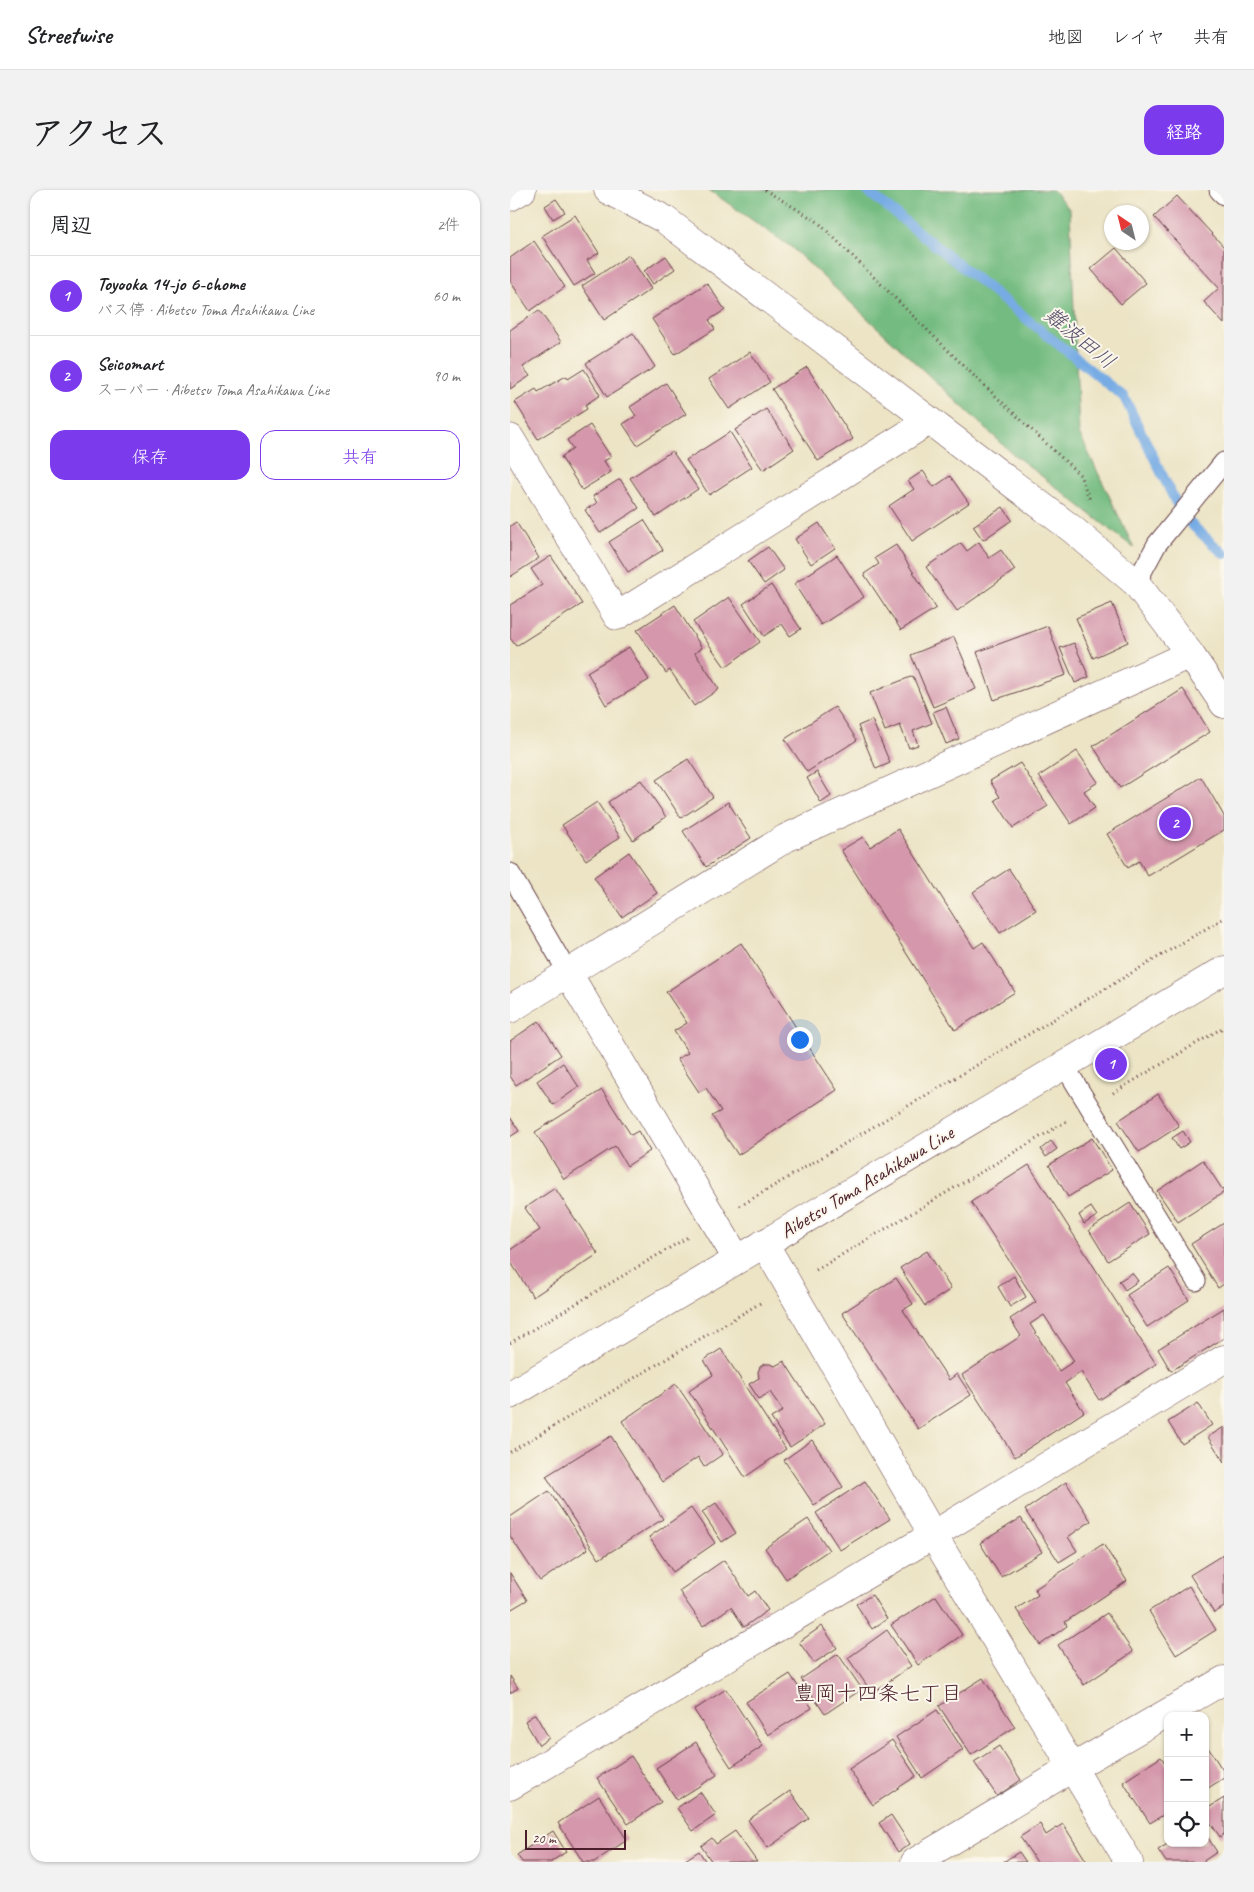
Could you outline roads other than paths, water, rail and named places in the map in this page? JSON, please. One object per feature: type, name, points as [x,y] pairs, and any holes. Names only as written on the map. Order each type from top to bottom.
[{"type":"street","points":[[510,196],[522,190]]},
{"type":"street","points":[[608,190],[664,218],[1072,529],[1136,582],[1190,654],[1224,704]]},
{"type":"street","points":[[510,438],[519,473],[617,616],[929,421]]},
{"type":"street","points":[[510,1009],[786,838],[1190,654]]},
{"type":"street","name":"Aibetsu Toma Asahikawa Line","points":[[510,1395],[1224,970]]},
{"type":"street","points":[[568,973],[738,1259]]},
{"type":"street","points":[[764,1243],[933,1535],[1129,1862]]},
{"type":"street","points":[[510,1786],[933,1535],[1224,1358]]},
{"type":"street","points":[[915,1862],[1224,1680]]},
{"type":"lane","points":[[1220,190],[1224,195]]},
{"type":"lane","points":[[1136,582],[1157,544],[1224,462]]},
{"type":"lane","points":[[510,873],[568,973]]},
{"type":"lane","points":[[1064,1065],[1196,1282]]},
{"type":"waterway","name":"難波田川","points":[[866,190],[1124,397],[1183,517],[1224,554]]},
{"type":"place","name":"Seicomart","points":[[1175,823]]},
{"type":"place","name":"Toyooka 14-jo 6-chome","points":[[1111,1064]]},
{"type":"district","name":"豊岡十四条七丁目","points":[[878,1693]]}]
